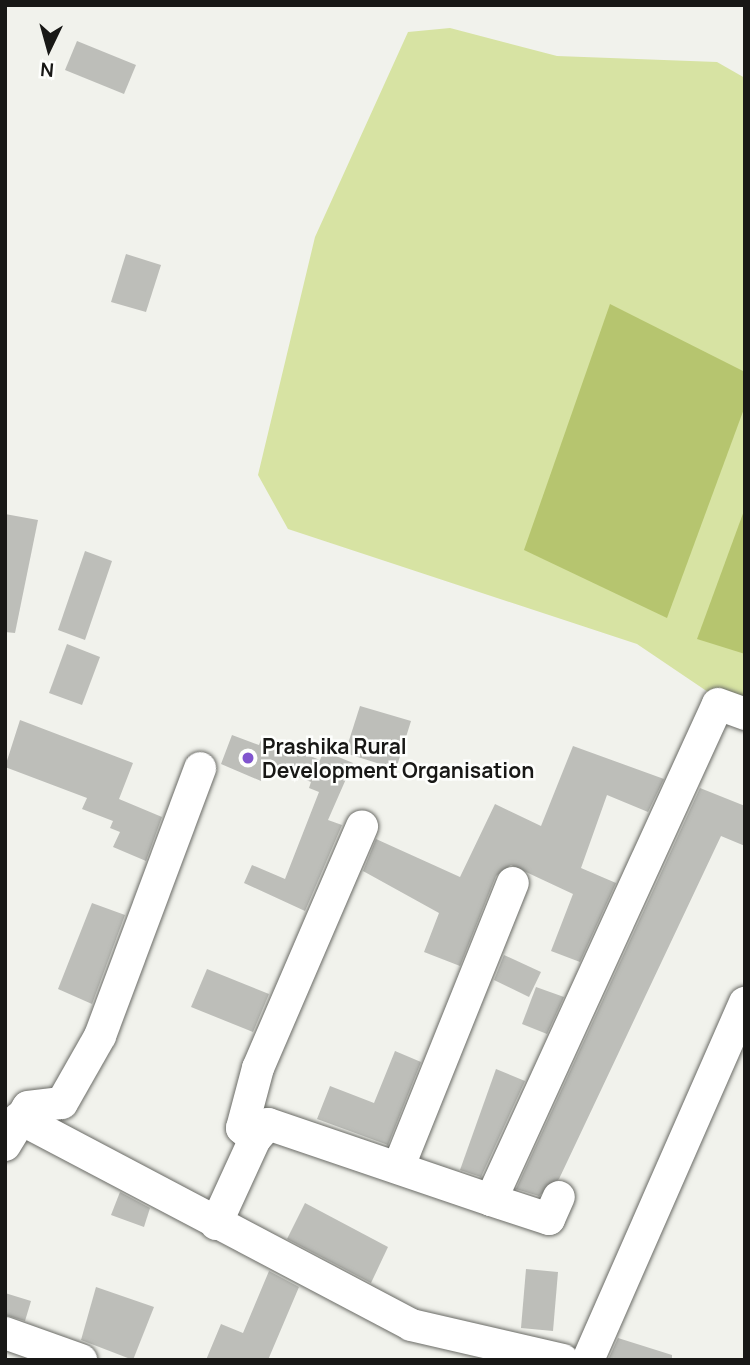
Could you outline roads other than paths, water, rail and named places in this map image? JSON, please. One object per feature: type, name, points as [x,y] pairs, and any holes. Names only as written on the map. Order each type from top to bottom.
[{"type":"street","points":[[491,1199],[718,704],[745,714]]},
{"type":"street","points":[[200,768],[100,1036],[62,1103],[28,1107],[12,1131],[216,1224],[411,1325],[563,1360]]},
{"type":"street","points":[[255,1139],[242,1128],[258,1068],[362,826]]},
{"type":"street","points":[[399,1166],[513,883]]},
{"type":"street","points":[[587,1360],[745,1003]]},
{"type":"street","points":[[216,1224],[255,1139],[268,1124],[399,1166],[549,1219],[559,1198]]},
{"type":"street","points":[[5,1333],[81,1360]]},
{"type":"place","name":"Prashika Rural Development Organisation","points":[[248,758]]}]
